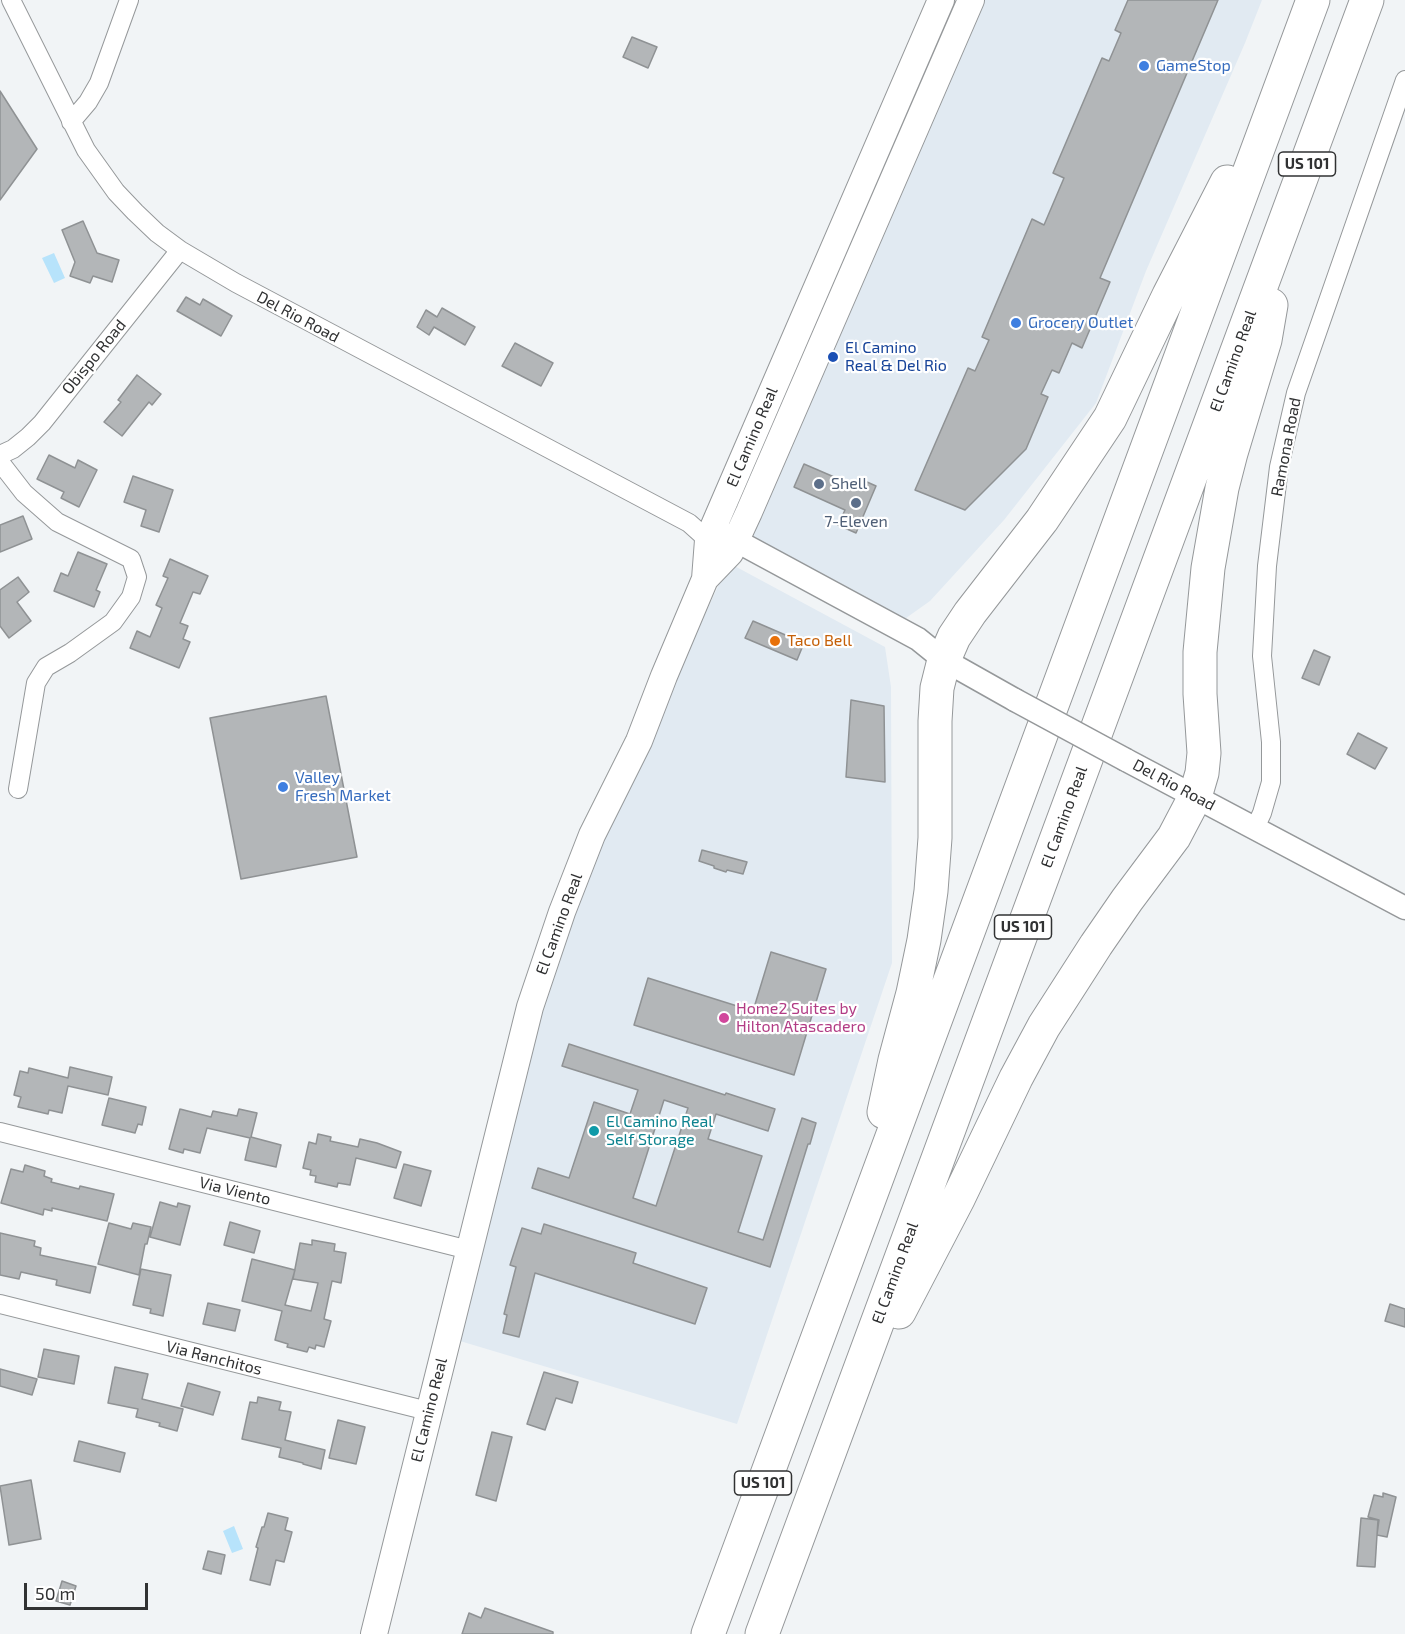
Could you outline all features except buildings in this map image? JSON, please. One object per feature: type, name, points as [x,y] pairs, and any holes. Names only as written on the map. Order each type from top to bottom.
[{"type":"highway","name":"US 101","points":[[708,1634],[1313,0]]},
{"type":"highway","name":"El Camino Real","points":[[762,1634],[1367,0]]},
{"type":"highway","points":[[863,1215],[895,1060],[924,940],[935,838],[937,688],[944,660],[954,637],[1042,520],[1110,418],[1169,295],[1296,47]]},
{"type":"highway","points":[[835,1436],[958,1199],[1044,1026],[1096,945],[1174,837],[1195,797],[1202,773],[1204,753],[1200,652],[1208,568],[1230,453],[1265,340],[1286,220]]},
{"type":"main road","name":"El Camino Real","points":[[705,579],[703,531],[941,0]]},
{"type":"main road","name":"El Camino Real","points":[[374,1634],[530,1007],[562,912],[592,835],[639,741],[663,676],[705,579],[733,546],[971,0]]},
{"type":"street","name":"Del Rio Road","points":[[10,0],[86,150],[116,192],[157,232],[180,250],[236,283],[703,531],[918,639],[944,660],[1015,700],[1405,908]]},
{"type":"street","points":[[71,122],[88,102],[99,83],[129,0]]},
{"type":"street","name":"Ramona Road","points":[[1255,828],[1271,782],[1270,742],[1262,656],[1267,567],[1279,467],[1296,393],[1405,80]]},
{"type":"street","name":"Obispo Road","points":[[0,455],[28,437],[42,423],[180,250]]},
{"type":"street","points":[[0,462],[24,493],[57,522],[131,559],[137,576],[131,597],[113,622],[46,667],[36,683],[18,789]]},
{"type":"street","name":"Via Viento","points":[[0,1132],[469,1250]]},
{"type":"street","name":"Via Ranchitos","points":[[0,1304],[428,1412]]},
{"type":"shaded area","points":[[972,0],[1262,0],[1146,271],[1096,403],[1004,520],[930,601],[899,623],[743,535]]},
{"type":"shaded area","points":[[729,563],[885,647],[891,687],[892,963],[737,1424],[460,1341],[530,1031],[583,874]]},
{"type":"water","points":[[54,253],[65,278],[54,283],[42,258]]},
{"type":"water","points":[[234,1526],[243,1549],[232,1553],[223,1531]]},
{"type":"place","name":"GameStop","points":[[1144,66]]},
{"type":"place","name":"Grocery Outlet","points":[[1016,323]]},
{"type":"place","name":"El Camino Real & Del Rio","points":[[833,357]]},
{"type":"place","name":"Shell","points":[[819,484]]},
{"type":"place","name":"7-Eleven","points":[[856,503]]},
{"type":"place","name":"Taco Bell","points":[[775,641]]},
{"type":"place","name":"Valley Fresh Market","points":[[283,787]]},
{"type":"place","name":"Home2 Suites by Hilton Atascadero","points":[[724,1018]]},
{"type":"place","name":"El Camino Real Self Storage","points":[[594,1131]]}]
